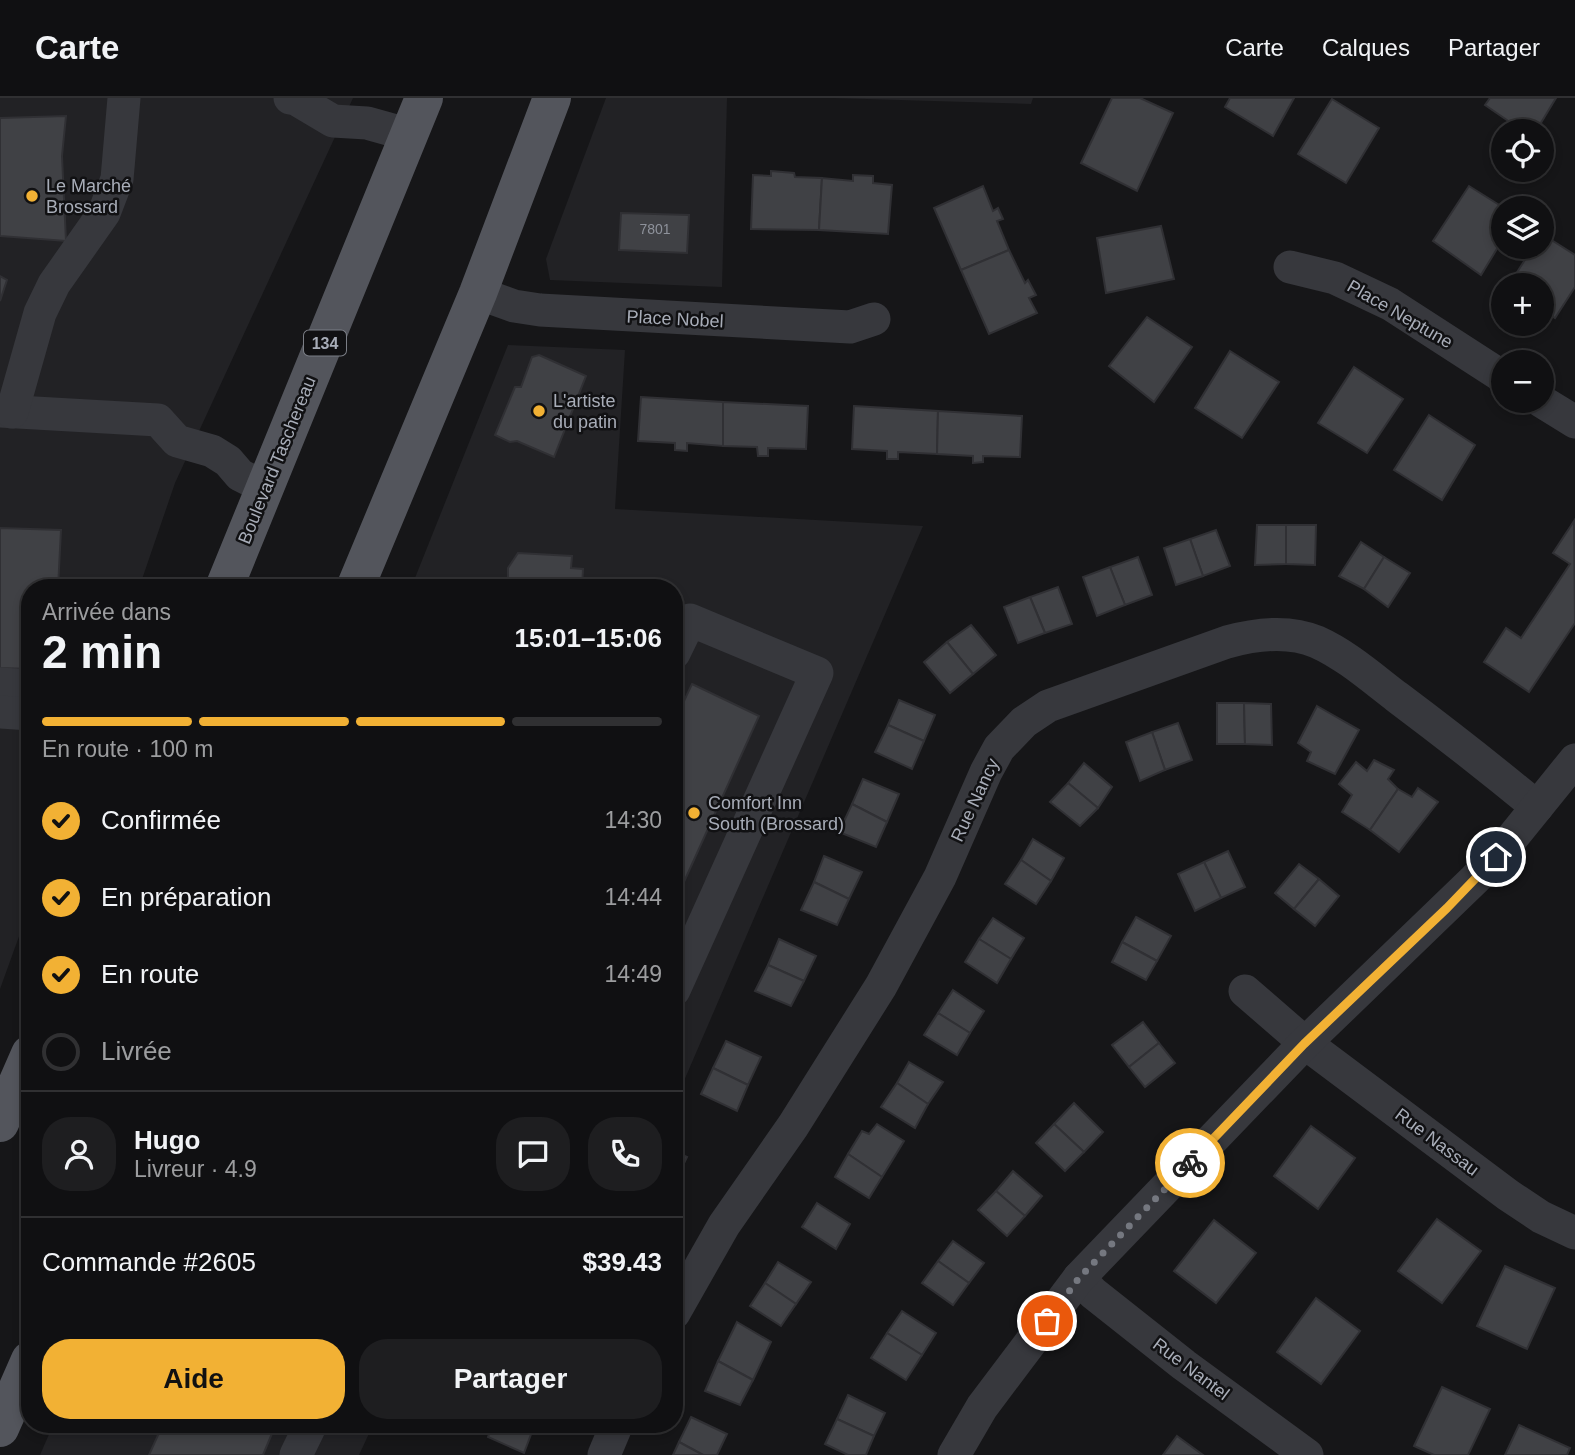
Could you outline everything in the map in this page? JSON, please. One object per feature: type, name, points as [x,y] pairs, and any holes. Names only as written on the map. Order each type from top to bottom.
[{"type":"main road","name":"Boulevard Taschereau","points":[[228,579],[424,98]]},
{"type":"main road","points":[[359,579],[478,293],[552,98]]},
{"type":"main road","points":[[0,1123],[21,1075]]},
{"type":"main road","points":[[0,1428],[21,1380]]},
{"type":"street","points":[[124,98],[117,179],[104,213],[54,284],[40,313],[6,412],[158,420],[177,441],[212,451],[228,461],[240,475],[266,488]]},
{"type":"street","points":[[289,98],[296,99],[333,121],[367,123],[410,135]]},
{"type":"street","name":"Place Neptune","points":[[1290,267],[1335,278],[1390,304],[1491,369]]},
{"type":"street","name":"Place Nobel","points":[[478,293],[514,306],[603,315],[850,327],[874,320]]},
{"type":"street","points":[[1554,409],[1575,422]]},
{"type":"street","points":[[683,634],[690,620],[817,673],[683,970]]},
{"type":"street","name":"Rue Nancy","points":[[683,1297],[724,1225],[793,1126],[881,986],[940,877],[999,748],[1024,722],[1048,706],[1227,642],[1254,634],[1286,635],[1316,642],[1348,660],[1504,778],[1537,807]]},
{"type":"street","points":[[0,684],[21,685]]},
{"type":"street","points":[[0,712],[21,713]]},
{"type":"street","points":[[954,1455],[982,1407],[1079,1278],[1304,1044],[1447,908],[1496,857],[1575,760]]},
{"type":"street","name":"Rue Nassau","points":[[1245,991],[1304,1044],[1508,1195],[1541,1217],[1575,1233]]},
{"type":"street","name":"Rue Nantel","points":[[1079,1278],[1093,1293],[1184,1365],[1307,1455]]},
{"type":"street","points":[[296,1455],[307,1433]]},
{"type":"street","points":[[604,1455],[613,1433]]},
{"type":"shaded area","points":[[0,98],[353,98],[175,483],[142,579],[21,579],[21,931],[0,989]]},
{"type":"shaded area","points":[[606,98],[727,98],[722,287],[550,280],[546,259]]},
{"type":"shaded area","points":[[832,98],[1033,98],[1031,104]]},
{"type":"shaded area","points":[[508,345],[625,350],[615,509],[923,526],[683,1083],[683,579],[415,579]]},
{"type":"shaded area","points":[[50,1433],[369,1433],[359,1455],[40,1455]]},
{"type":"building","points":[[1112,98],[1140,98],[1173,113],[1137,191],[1081,163]]},
{"type":"building","points":[[1230,98],[1294,98],[1273,136],[1225,107]]},
{"type":"building","points":[[1490,98],[1556,98],[1543,119],[1505,119],[1485,105]]},
{"type":"building","points":[[1332,99],[1379,128],[1346,183],[1298,154]]},
{"type":"building","name":"Le Marché Brossard","points":[[66,116],[62,156],[66,241],[0,236],[0,118]]},
{"type":"building","points":[[771,171],[794,173],[795,177],[822,178],[819,230],[751,229],[753,175],[771,176]]},
{"type":"building","points":[[853,175],[873,176],[873,183],[892,185],[888,234],[819,230],[822,178],[853,181]]},
{"type":"building","points":[[983,186],[993,211],[998,208],[1003,219],[997,221],[1009,250],[961,270],[934,208]]},
{"type":"building","points":[[1469,186],[1491,200],[1491,259],[1481,275],[1433,241]]},
{"type":"building","points":[[621,213],[689,215],[687,253],[619,250]]},
{"type":"building","points":[[1161,226],[1174,279],[1106,293],[1097,238]]},
{"type":"building","points":[[1554,242],[1575,255],[1575,287],[1555,318],[1554,273],[1517,273],[1525,259],[1554,259]]},
{"type":"building","points":[[1009,250],[1025,283],[1028,280],[1036,295],[1029,298],[1037,313],[989,334],[961,270]]},
{"type":"building","points":[[0,276],[7,280],[0,301]]},
{"type":"building","points":[[1147,317],[1192,347],[1154,402],[1109,366]]},
{"type":"building","points":[[1230,351],[1279,382],[1242,438],[1195,408]]},
{"type":"building","name":"L'artiste du patin","points":[[539,355],[586,376],[554,457],[495,435],[515,387],[521,387],[532,357]]},
{"type":"building","points":[[1354,367],[1403,399],[1367,453],[1318,423]]},
{"type":"building","points":[[641,397],[723,402],[723,446],[687,443],[687,451],[675,450],[675,443],[638,441]]},
{"type":"building","points":[[723,402],[808,406],[806,449],[768,448],[768,456],[758,456],[757,447],[723,446]]},
{"type":"building","points":[[854,406],[938,411],[937,454],[898,452],[898,459],[887,459],[887,451],[852,449]]},
{"type":"building","points":[[938,411],[1022,416],[1020,457],[983,456],[983,462],[973,463],[973,456],[937,454]]},
{"type":"building","points":[[1429,415],[1475,445],[1442,500],[1394,470]]},
{"type":"building","points":[[1574,521],[1575,623],[1529,692],[1484,662],[1506,628],[1521,638],[1570,564],[1553,553]]},
{"type":"building","points":[[1257,525],[1286,525],[1286,564],[1255,565]]},
{"type":"building","points":[[1286,525],[1316,525],[1315,565],[1286,564]]},
{"type":"building","points":[[0,528],[61,530],[58,579],[21,579],[21,669],[0,668]]},
{"type":"building","points":[[1216,530],[1230,566],[1203,576],[1190,539]]},
{"type":"building","points":[[1190,539],[1203,576],[1176,585],[1164,548]]},
{"type":"building","points":[[1361,542],[1384,557],[1364,589],[1339,576]]},
{"type":"building","points":[[518,553],[572,556],[571,568],[583,569],[582,579],[508,579],[508,568]]},
{"type":"building","points":[[1138,557],[1152,595],[1125,605],[1110,567]]},
{"type":"building","points":[[1384,557],[1410,573],[1388,607],[1364,589]]},
{"type":"building","points":[[1110,567],[1125,605],[1097,616],[1083,577]]},
{"type":"building","points":[[1058,587],[1072,624],[1045,633],[1030,597]]},
{"type":"building","points":[[1030,597],[1045,633],[1018,643],[1004,607]]},
{"type":"building","points":[[971,625],[996,655],[973,674],[947,642]]},
{"type":"building","points":[[947,642],[973,674],[950,693],[924,662]]},
{"type":"building","name":"Comfort Inn South (Brossard)","points":[[692,684],[759,716],[683,884],[683,703]]},
{"type":"building","points":[[899,700],[935,715],[924,741],[888,725]]},
{"type":"building","points":[[1217,703],[1244,703],[1245,744],[1217,744]]},
{"type":"building","points":[[1244,703],[1271,704],[1272,745],[1245,744]]},
{"type":"building","points":[[1317,706],[1359,730],[1335,774],[1307,761],[1311,752],[1298,743]]},
{"type":"building","points":[[1178,723],[1192,760],[1165,770],[1152,732]]},
{"type":"building","points":[[888,725],[924,741],[912,769],[875,752]]},
{"type":"building","points":[[1152,732],[1165,770],[1140,781],[1126,742]]},
{"type":"building","points":[[1374,760],[1394,770],[1388,779],[1398,789],[1370,830],[1342,812],[1352,795],[1339,784],[1356,762],[1367,771]]},
{"type":"building","points":[[1084,763],[1112,787],[1098,808],[1068,783]]},
{"type":"building","points":[[863,779],[899,794],[887,822],[852,804]]},
{"type":"building","points":[[1068,783],[1098,808],[1080,826],[1050,802]]},
{"type":"building","points":[[1418,788],[1438,802],[1399,852],[1370,830],[1398,789],[1412,797]]},
{"type":"building","points":[[852,804],[887,822],[876,847],[839,832]]},
{"type":"building","points":[[1033,839],[1064,858],[1051,881],[1021,860]]},
{"type":"building","points":[[1228,851],[1245,887],[1221,898],[1204,862]]},
{"type":"building","points":[[824,856],[862,872],[849,899],[814,882]]},
{"type":"building","points":[[1021,860],[1051,881],[1036,904],[1005,884]]},
{"type":"building","points":[[1204,862],[1221,898],[1195,911],[1178,874]]},
{"type":"building","points":[[1299,864],[1319,879],[1294,909],[1275,893]]},
{"type":"building","points":[[1319,879],[1339,896],[1315,926],[1294,909]]},
{"type":"building","points":[[814,882],[849,899],[837,925],[801,910]]},
{"type":"building","points":[[1136,917],[1171,936],[1157,961],[1122,942]]},
{"type":"building","points":[[993,918],[1024,938],[1011,959],[979,939]]},
{"type":"building","points":[[779,939],[816,956],[804,981],[768,965]]},
{"type":"building","points":[[979,939],[1011,959],[997,983],[965,962]]},
{"type":"building","points":[[1122,942],[1157,961],[1146,980],[1112,962]]},
{"type":"building","points":[[768,965],[804,981],[791,1006],[755,991]]},
{"type":"building","points":[[953,990],[984,1011],[970,1033],[938,1013]]},
{"type":"building","points":[[938,1013],[970,1033],[957,1055],[924,1035]]},
{"type":"building","points":[[1143,1022],[1159,1043],[1129,1067],[1112,1045]]},
{"type":"building","points":[[726,1041],[761,1057],[748,1085],[713,1068]]},
{"type":"building","points":[[1159,1043],[1175,1063],[1145,1087],[1129,1067]]},
{"type":"building","points":[[909,1062],[943,1082],[928,1104],[897,1083]]},
{"type":"building","points":[[713,1068],[748,1085],[737,1111],[701,1094]]},
{"type":"building","points":[[897,1083],[928,1104],[915,1128],[881,1107]]},
{"type":"building","points":[[1074,1103],[1103,1132],[1084,1152],[1054,1124]]},
{"type":"building","points":[[877,1124],[904,1141],[882,1177],[848,1154],[862,1131],[869,1134]]},
{"type":"building","points":[[1054,1124],[1084,1152],[1065,1171],[1036,1143]]},
{"type":"building","points":[[1311,1126],[1355,1158],[1318,1209],[1274,1176]]},
{"type":"building","points":[[848,1154],[882,1177],[869,1198],[835,1177]]},
{"type":"building","points":[[1013,1171],[1042,1196],[1025,1216],[996,1191]]},
{"type":"building","points":[[996,1191],[1025,1216],[1007,1236],[978,1210]]},
{"type":"building","points":[[817,1203],[850,1224],[836,1249],[802,1227]]},
{"type":"building","points":[[1437,1219],[1481,1251],[1442,1303],[1398,1271]]},
{"type":"building","points":[[1214,1220],[1256,1253],[1216,1303],[1174,1271]]},
{"type":"building","points":[[953,1241],[984,1263],[969,1283],[938,1261]]},
{"type":"building","points":[[938,1261],[969,1283],[953,1305],[922,1283]]},
{"type":"building","points":[[778,1262],[811,1282],[796,1304],[765,1283]]},
{"type":"building","points":[[1505,1266],[1555,1288],[1527,1349],[1477,1326]]},
{"type":"building","points":[[765,1283],[796,1304],[781,1326],[750,1306]]},
{"type":"building","points":[[1316,1298],[1360,1331],[1321,1384],[1277,1352]]},
{"type":"building","points":[[902,1311],[936,1333],[922,1355],[887,1333]]},
{"type":"building","points":[[737,1322],[771,1342],[753,1380],[718,1361]]},
{"type":"building","points":[[887,1333],[922,1355],[906,1380],[871,1358]]},
{"type":"building","points":[[718,1361],[753,1380],[740,1405],[705,1391]]},
{"type":"building","points":[[1442,1387],[1490,1409],[1468,1455],[1434,1455],[1414,1446]]},
{"type":"building","points":[[848,1395],[885,1413],[874,1436],[837,1419]]},
{"type":"building","points":[[691,1417],[727,1434],[717,1455],[703,1455],[679,1442]]},
{"type":"building","points":[[837,1419],[874,1436],[866,1455],[848,1455],[825,1444]]},
{"type":"building","points":[[1519,1425],[1570,1448],[1567,1455],[1505,1455]]},
{"type":"building","points":[[159,1433],[272,1433],[263,1455],[149,1455]]},
{"type":"building","points":[[490,1433],[532,1433],[524,1453],[488,1437]]},
{"type":"building","points":[[1177,1436],[1203,1455],[1163,1455]]},
{"type":"building","points":[[679,1442],[703,1455],[673,1455]]},
{"type":"way so far","points":[[1047,1321],[1079,1278],[1190,1163]]},
{"type":"place","name":"Le Marché Brossard","points":[[32,196]]},
{"type":"place","name":"L'artiste du patin","points":[[539,411]]},
{"type":"place","name":"Comfort Inn South (Brossard)","points":[[694,813]]},
{"type":"route","points":[[1190,1163],[1304,1044],[1447,908],[1496,857]]}]
